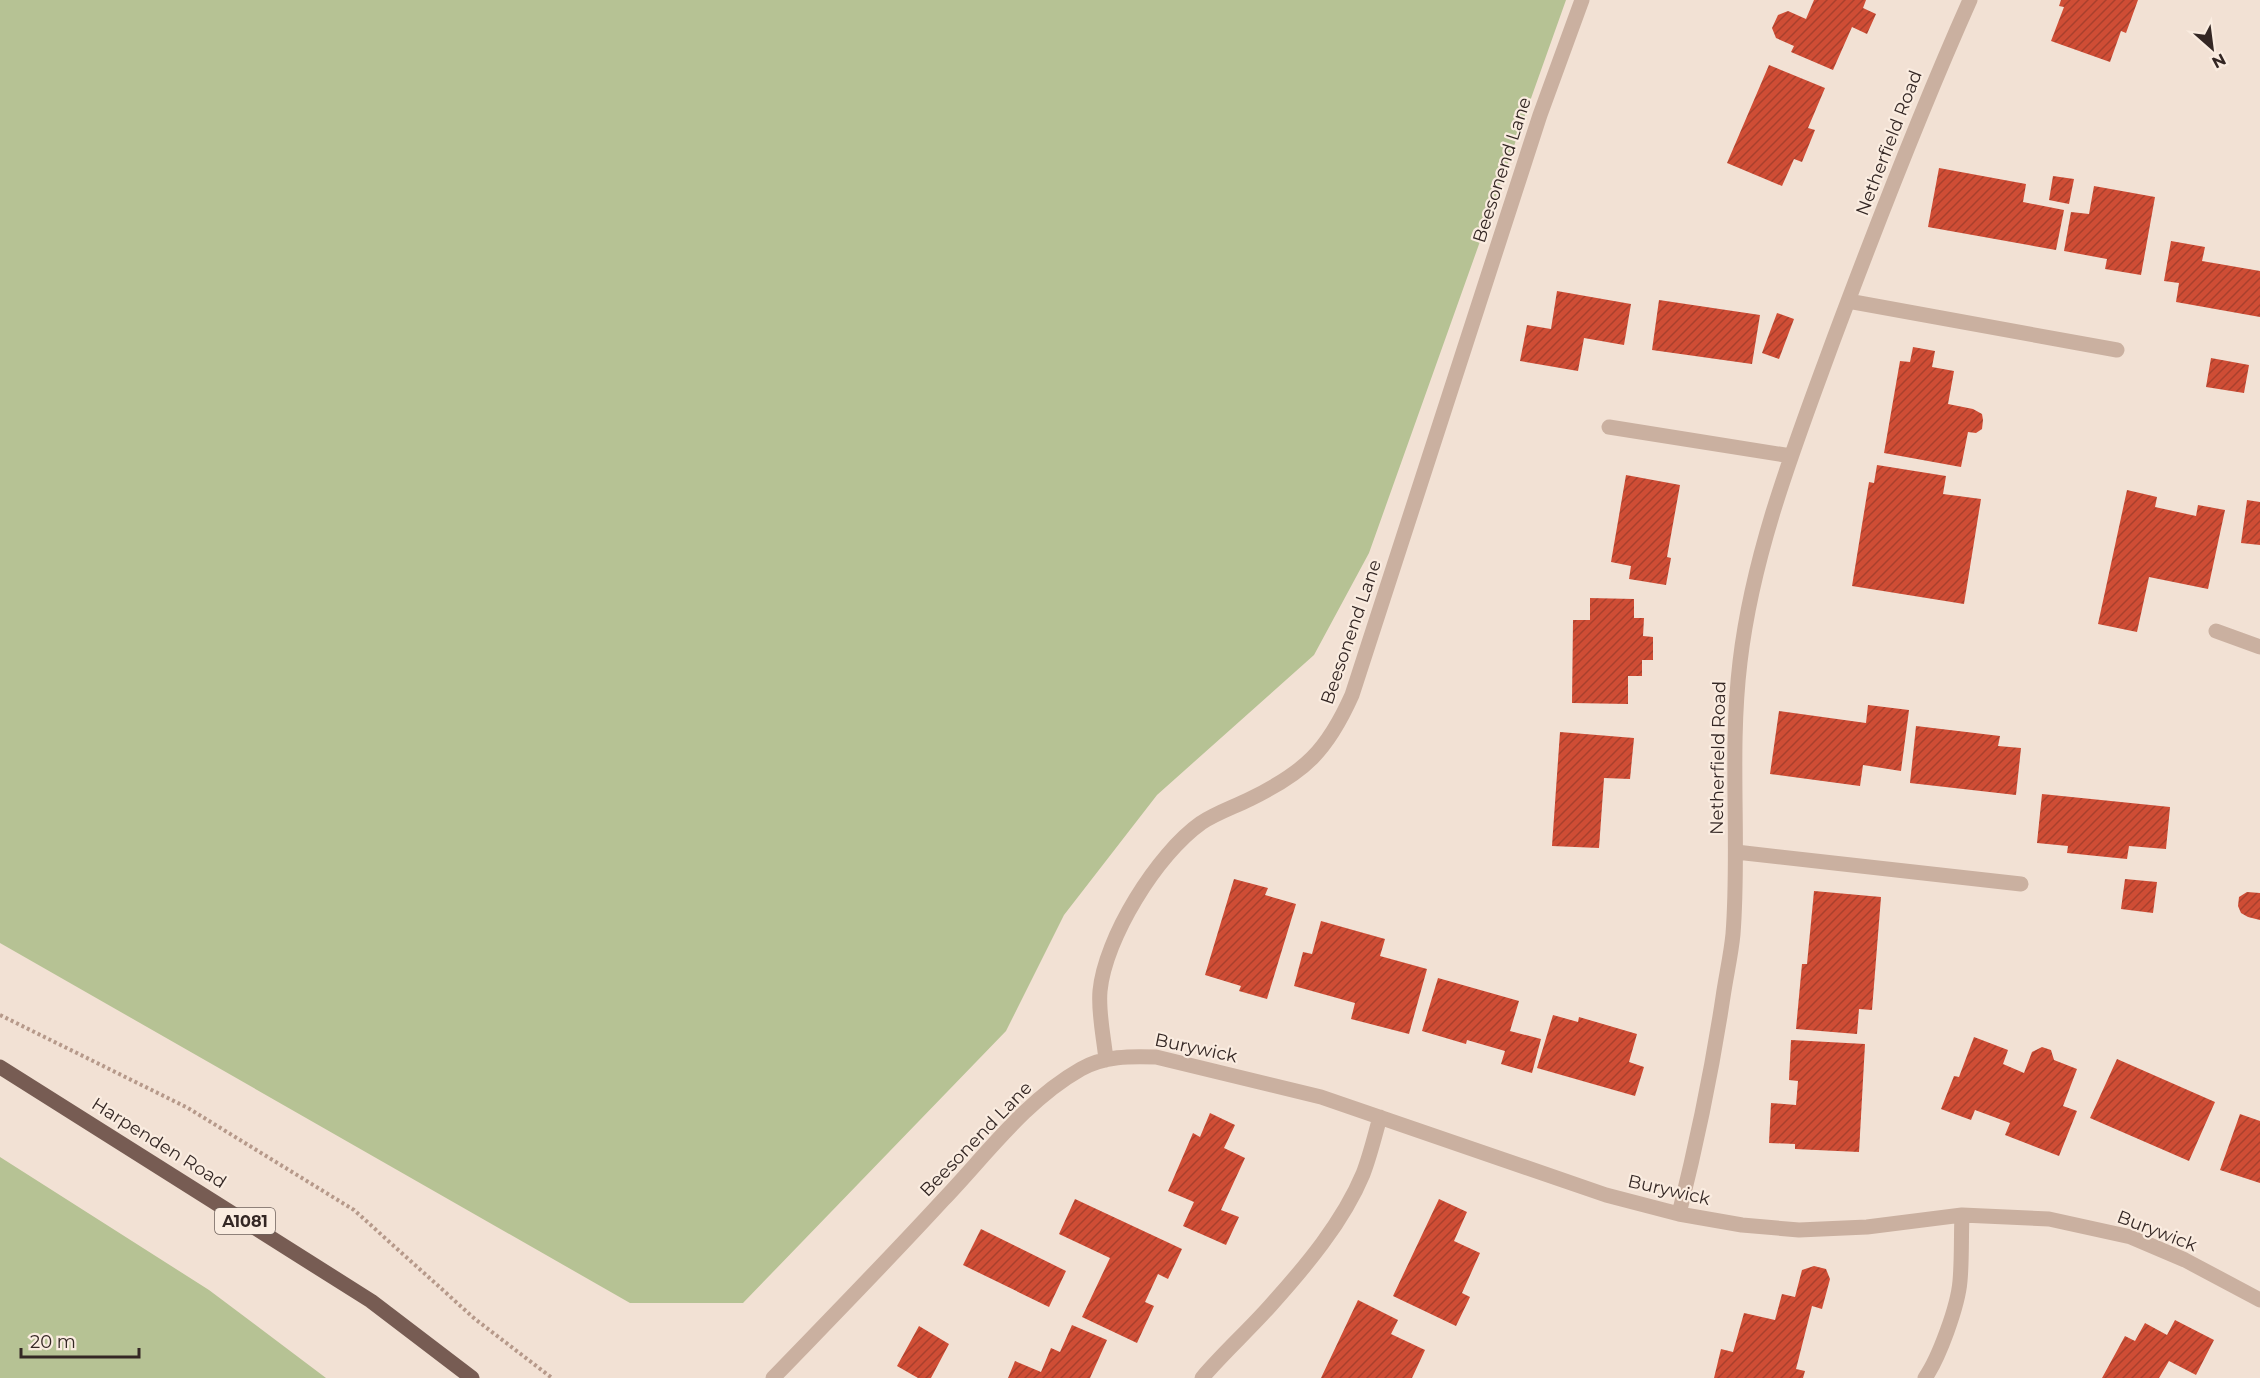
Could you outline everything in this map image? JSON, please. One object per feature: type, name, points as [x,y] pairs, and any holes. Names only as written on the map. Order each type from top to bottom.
[{"type":"main road","name":"Harpenden Road","points":[[0,1067],[371,1301],[472,1378]]},
{"type":"street","name":"Beesonend Lane","points":[[773,1378],[880,1269],[1036,1100],[1083,1068],[1106,1060],[1100,992],[1106,963],[1115,938],[1148,880],[1176,844],[1202,822],[1281,784],[1315,757],[1338,726],[1352,695],[1536,126],[1582,0]]},
{"type":"street","name":"Netherfield Road","points":[[1679,1214],[1704,1110],[1733,935],[1736,852],[1734,744],[1740,662],[1756,573],[1791,456],[1848,301],[1931,87],[1970,0]]},
{"type":"street","points":[[1848,301],[2117,350]]},
{"type":"street","points":[[1609,427],[1791,456]]},
{"type":"street","points":[[2216,631],[2260,647]]},
{"type":"street","name":"Netherfield Road","points":[[1736,852],[2021,884]]},
{"type":"street","name":"Burywick","points":[[1106,1060],[1131,1056],[1156,1058],[1321,1097],[1606,1195],[1679,1214],[1742,1225],[1799,1230],[1867,1227],[1962,1215],[2049,1219],[2131,1237],[2185,1260],[2260,1300]]},
{"type":"street","points":[[1202,1378],[1270,1306],[1318,1247],[1343,1211],[1363,1174],[1380,1117]]},
{"type":"street","points":[[1924,1378],[1947,1332],[1960,1284],[1962,1215]]},
{"type":"path","points":[[0,1015],[188,1108],[354,1210],[475,1319],[552,1378]]},
{"type":"green space","points":[[0,0],[1566,0],[1369,553],[1314,655],[1157,795],[1064,915],[1006,1031],[743,1303],[630,1303],[0,943]]},
{"type":"green space","points":[[0,1157],[209,1290],[326,1378],[0,1378]]},
{"type":"building","points":[[1814,0],[1866,0],[1863,8],[1876,14],[1867,34],[1852,27],[1833,70],[1791,52],[1794,46],[1776,38],[1772,28],[1778,15],[1788,11],[1806,19]]},
{"type":"building","points":[[2061,0],[2138,0],[2126,33],[2121,31],[2110,62],[2051,41],[2064,7],[2059,6]]},
{"type":"building","points":[[1769,65],[1825,88],[1808,128],[1815,130],[1802,162],[1794,159],[1782,186],[1727,163]]},
{"type":"building","points":[[1939,168],[2026,184],[2023,202],[2064,210],[2056,250],[1928,227]]},
{"type":"building","points":[[2053,176],[2074,179],[2069,204],[2049,200]]},
{"type":"building","points":[[2094,186],[2155,197],[2141,275],[2105,269],[2107,259],[2064,251],[2071,212],[2089,214]]},
{"type":"building","points":[[2171,241],[2205,247],[2202,261],[2260,271],[2260,317],[2176,302],[2179,283],[2164,281]]},
{"type":"building","points":[[1557,291],[1631,304],[1624,345],[1584,338],[1578,371],[1520,361],[1527,325],[1551,329]]},
{"type":"building","points":[[1659,300],[1760,315],[1752,364],[1652,350]]},
{"type":"building","points":[[1777,313],[1794,319],[1779,359],[1762,353]]},
{"type":"building","points":[[1913,347],[1935,351],[1932,367],[1954,371],[1948,404],[1973,409],[1982,414],[1982,429],[1976,433],[1968,432],[1961,467],[1884,453],[1900,361],[1910,362]]},
{"type":"building","points":[[2211,358],[2249,365],[2244,393],[2206,387]]},
{"type":"building","points":[[1877,465],[1946,476],[1943,494],[1981,499],[1964,604],[1852,586],[1869,482],[1874,483]]},
{"type":"building","points":[[1626,475],[1680,485],[1667,557],[1671,558],[1666,585],[1629,579],[1631,566],[1611,562]]},
{"type":"building","points":[[2127,490],[2157,497],[2155,507],[2196,516],[2198,505],[2225,510],[2208,589],[2149,577],[2137,632],[2098,624]]},
{"type":"building","points":[[2247,500],[2260,502],[2260,545],[2241,543]]},
{"type":"building","points":[[1590,598],[1634,599],[1634,618],[1644,618],[1643,636],[1653,637],[1653,660],[1642,660],[1642,676],[1628,676],[1628,704],[1572,703],[1573,620],[1590,620]]},
{"type":"building","points":[[1868,705],[1909,710],[1901,771],[1863,765],[1860,786],[1770,774],[1779,711],[1866,723]]},
{"type":"building","points":[[1916,726],[2000,736],[1998,746],[2021,748],[2016,795],[1910,783]]},
{"type":"building","points":[[1560,732],[1634,738],[1630,779],[1604,778],[1599,848],[1552,846]]},
{"type":"building","points":[[2042,794],[2170,807],[2166,849],[2129,846],[2127,859],[2067,853],[2068,846],[2037,843]]},
{"type":"building","points":[[1234,879],[1268,888],[1265,895],[1296,904],[1267,999],[1239,991],[1241,986],[1205,975]]},
{"type":"building","points":[[2125,879],[2157,882],[2153,913],[2121,909]]},
{"type":"building","points":[[1814,891],[1881,897],[1872,1010],[1859,1009],[1857,1034],[1796,1029],[1802,964],[1807,964]]},
{"type":"building","points":[[2247,892],[2260,893],[2260,920],[2241,913],[2238,906],[2239,897]]},
{"type":"building","points":[[1321,921],[1385,939],[1380,956],[1427,969],[1409,1034],[1351,1019],[1355,1003],[1294,986],[1303,952],[1312,954]]},
{"type":"building","points":[[1438,978],[1519,1001],[1510,1031],[1541,1039],[1532,1073],[1501,1064],[1505,1051],[1467,1040],[1466,1044],[1422,1031]]},
{"type":"building","points":[[1553,1015],[1578,1022],[1579,1017],[1637,1034],[1629,1062],[1644,1067],[1635,1096],[1537,1068]]},
{"type":"building","points":[[1974,1037],[2008,1050],[2003,1064],[2024,1073],[2032,1052],[2042,1047],[2051,1050],[2054,1060],[2077,1069],[2063,1106],[2077,1111],[2059,1156],[2005,1135],[2010,1123],[1975,1110],[1971,1120],[1941,1109],[1954,1076],[1959,1077]]},
{"type":"building","points":[[1791,1040],[1865,1044],[1859,1152],[1795,1149],[1795,1144],[1769,1143],[1771,1103],[1796,1105],[1798,1081],[1789,1080]]},
{"type":"building","points":[[2117,1059],[2215,1102],[2189,1161],[2090,1118]]},
{"type":"building","points":[[1210,1113],[1235,1125],[1224,1148],[1245,1158],[1221,1210],[1239,1217],[1226,1245],[1183,1226],[1194,1202],[1168,1191],[1193,1133],[1200,1137]]},
{"type":"building","points":[[2240,1114],[2260,1121],[2260,1183],[2220,1170]]},
{"type":"building","points":[[1075,1199],[1182,1249],[1168,1279],[1158,1274],[1145,1302],[1154,1306],[1137,1343],[1082,1317],[1110,1258],[1059,1234]]},
{"type":"building","points":[[1439,1199],[1467,1212],[1454,1241],[1480,1253],[1462,1293],[1470,1297],[1456,1326],[1393,1296]]},
{"type":"building","points":[[981,1229],[1066,1271],[1049,1307],[963,1265]]},
{"type":"building","points":[[1814,1266],[1826,1269],[1830,1279],[1822,1309],[1812,1306],[1796,1369],[1805,1371],[1803,1378],[1714,1378],[1721,1349],[1733,1352],[1744,1313],[1775,1320],[1782,1294],[1795,1297],[1802,1270]]},
{"type":"building","points":[[1358,1300],[1398,1320],[1391,1334],[1425,1350],[1412,1378],[1321,1378]]},
{"type":"building","points":[[2175,1320],[2214,1340],[2196,1375],[2169,1361],[2159,1378],[2102,1378],[2125,1336],[2135,1341],[2145,1323],[2167,1335]]},
{"type":"building","points":[[1072,1325],[1107,1340],[1090,1378],[1008,1378],[1015,1361],[1041,1372],[1051,1348],[1060,1352]]},
{"type":"building","points":[[919,1326],[949,1344],[931,1378],[918,1378],[897,1366]]}]
